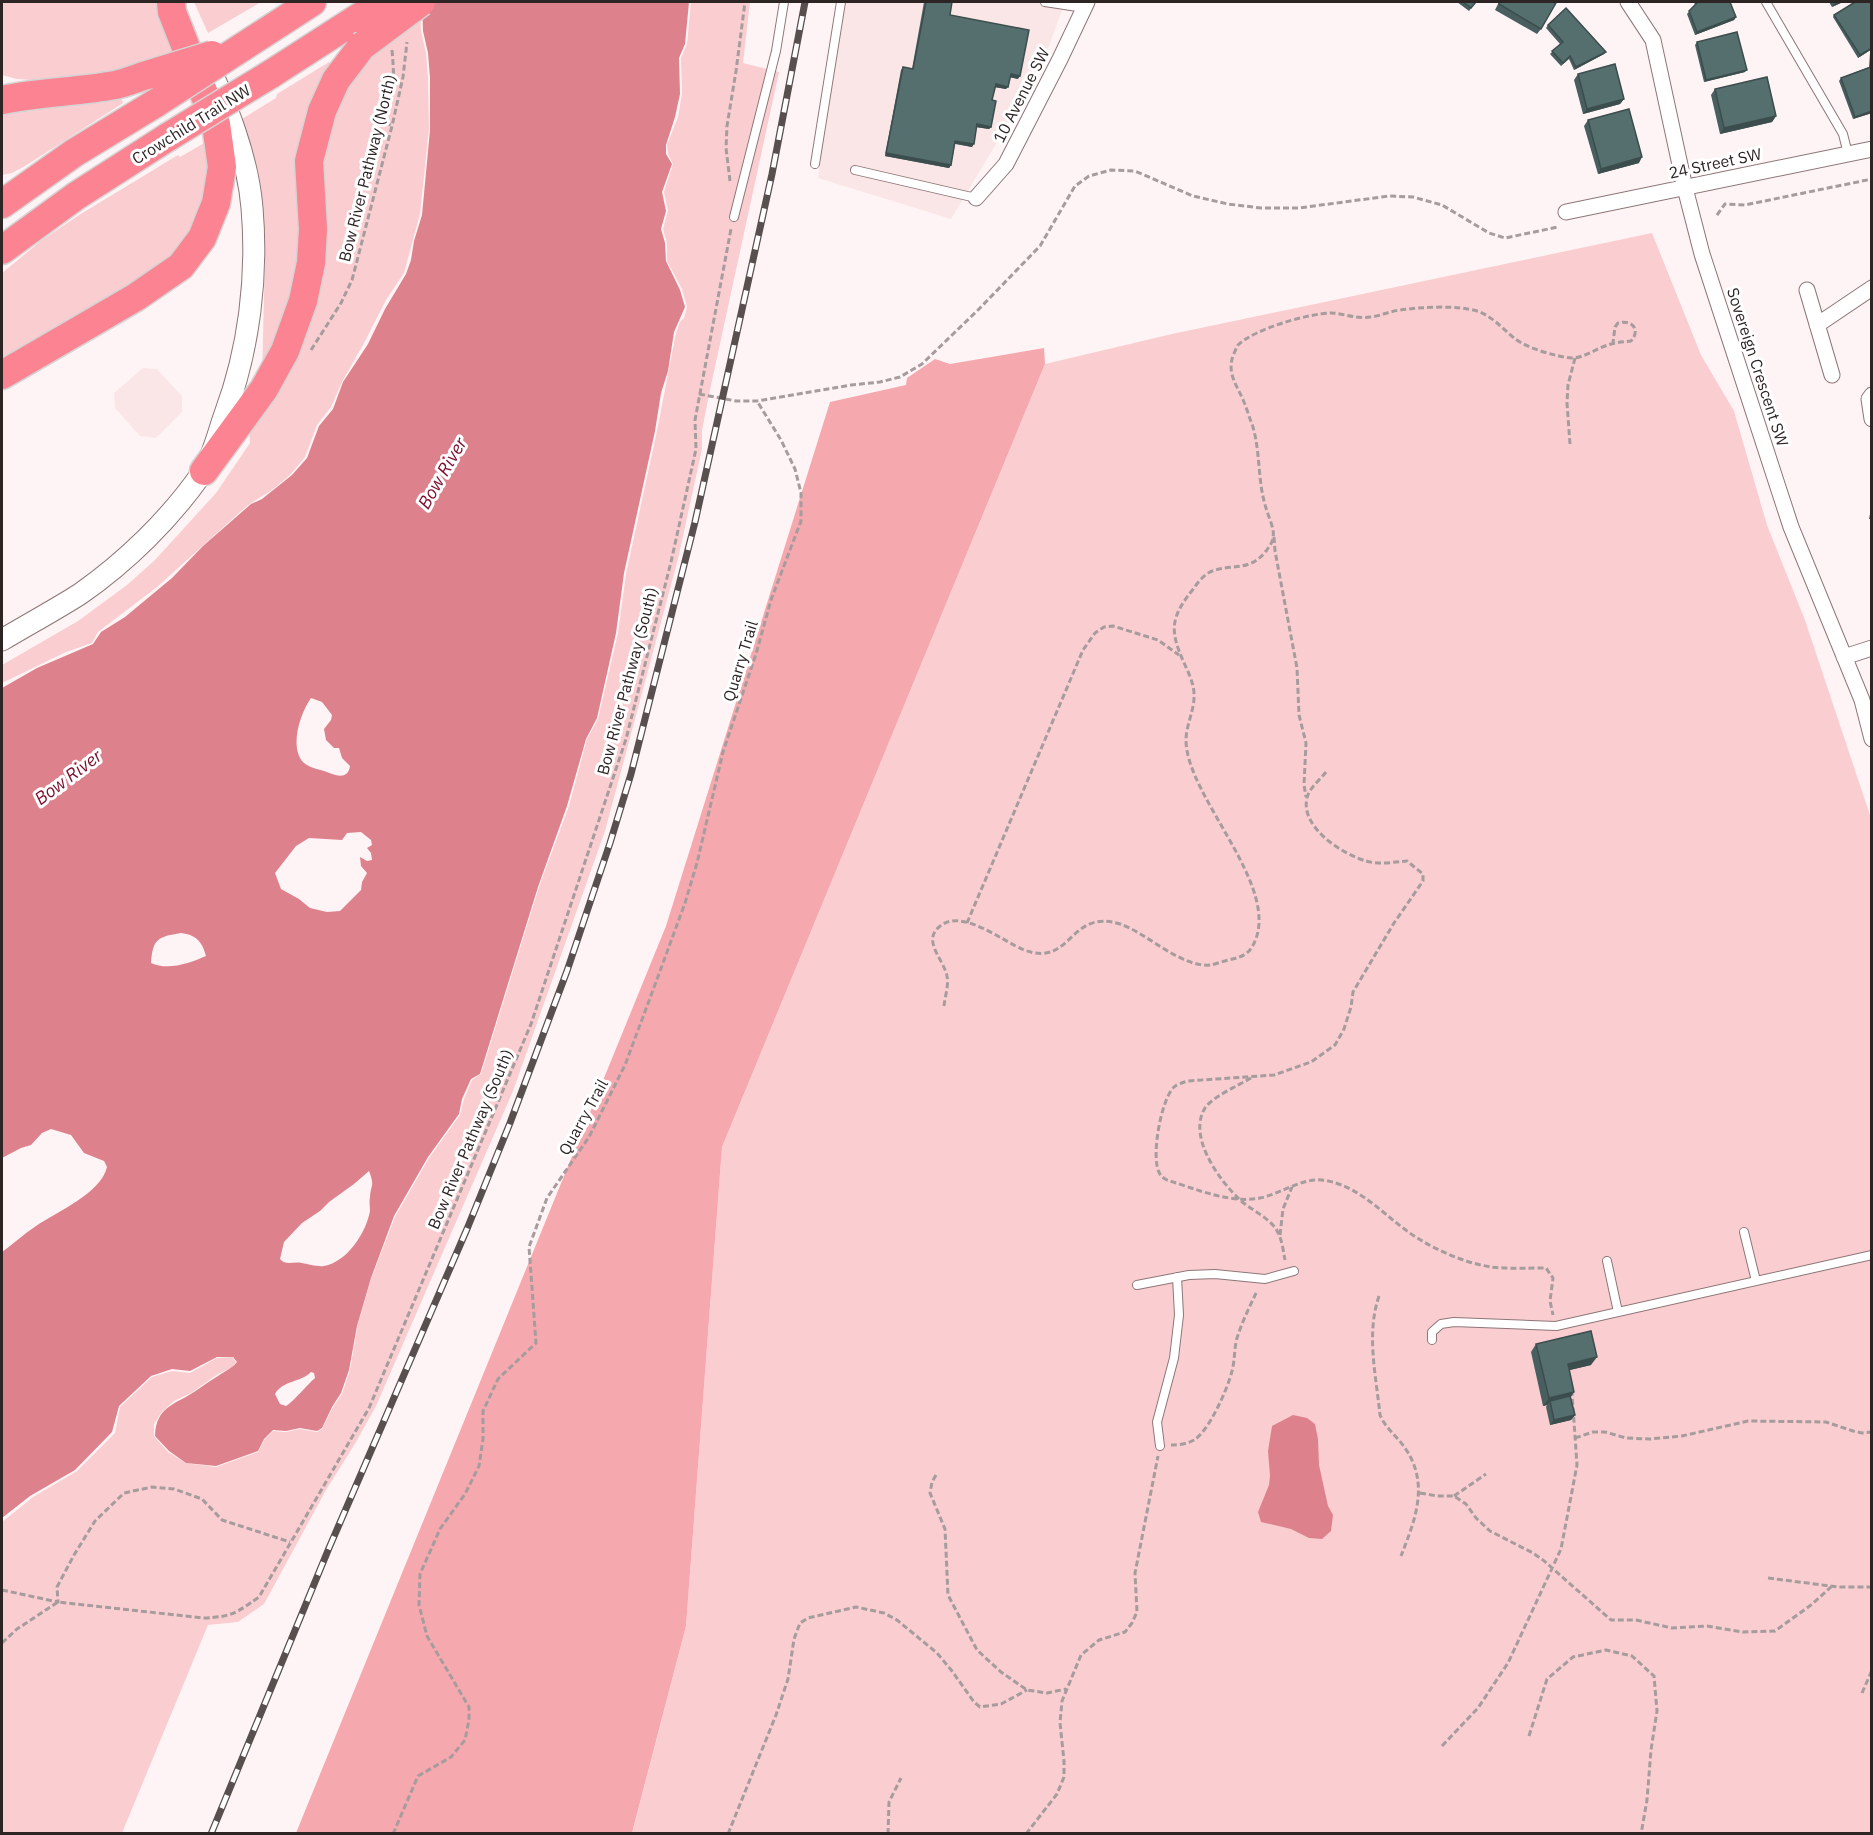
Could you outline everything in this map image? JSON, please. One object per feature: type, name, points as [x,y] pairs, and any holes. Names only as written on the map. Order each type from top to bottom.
[{"type":"highway","points":[[2,375],[136,297],[181,266],[202,238],[216,203],[222,167],[216,124],[172,12],[171,2]]},
{"type":"highway","points":[[2,204],[74,153],[312,2]]},
{"type":"highway","name":"Crowchild Trail NW","points":[[2,250],[76,196],[383,2]]},
{"type":"highway","points":[[204,471],[264,389],[285,351],[303,301],[311,263],[313,229],[309,161],[322,111],[336,80],[362,46],[421,2]]},
{"type":"highway","points":[[10,94],[62,93],[117,85],[249,42]]},
{"type":"main road","points":[[2,640],[80,593],[156,530],[204,471],[233,393],[249,322],[254,267],[252,207],[232,120],[180,2]]},
{"type":"street","name":"Sovereign Crescent SW","points":[[1628,2],[1653,40],[1685,188],[1702,254],[1791,527],[1862,700],[1872,739]]},
{"type":"street","name":"10 Avenue SW","points":[[976,198],[1006,164],[1085,5]]},
{"type":"street","name":"24 Street SW","points":[[1566,212],[1872,149]]},
{"type":"street","points":[[1817,325],[1872,288]]},
{"type":"street","points":[[1807,290],[1832,375]]},
{"type":"street","points":[[1872,396],[1869,399],[1872,419]]},
{"type":"street","points":[[1844,657],[1872,648]]},
{"type":"lane","points":[[734,217],[776,51],[784,2]]},
{"type":"lane","points":[[815,164],[841,2]]},
{"type":"lane","points":[[1045,2],[1085,5]]},
{"type":"lane","points":[[1766,2],[1843,134],[1848,154]]},
{"type":"lane","points":[[855,170],[976,198]]},
{"type":"lane","points":[[1744,1232],[1756,1281]]},
{"type":"lane","points":[[1432,1340],[1432,1332],[1441,1324],[1454,1322],[1556,1326],[1872,1255]]},
{"type":"lane","points":[[1607,1261],[1618,1312]]},
{"type":"lane","points":[[1137,1286],[1178,1277],[1215,1274],[1265,1279],[1291,1273]]},
{"type":"lane","points":[[1160,1446],[1157,1422],[1174,1358],[1179,1315],[1178,1277]]},
{"type":"path","name":"Bow River Pathway (North)","points":[[341,303],[352,280],[392,126],[403,77],[407,39]]},
{"type":"path","points":[[391,47],[393,75],[386,118],[387,123],[392,126]]},
{"type":"path","points":[[757,401],[880,382],[900,377],[922,364],[1040,246],[1075,186],[1089,176],[1111,170],[1136,171],[1193,196],[1261,208],[1299,208],[1389,196],[1413,197],[1442,205],[1489,233],[1505,237],[1560,227],[1566,212]]},
{"type":"path","points":[[1717,214],[1725,204],[1745,205],[1872,179]]},
{"type":"path","points":[[1556,1326],[1550,1301],[1553,1278],[1546,1268],[1493,1267],[1444,1252],[1417,1238],[1372,1202],[1343,1187],[1322,1180],[1310,1181],[1271,1195],[1241,1201],[1167,1180],[1160,1174],[1156,1164],[1157,1145],[1161,1113],[1169,1094],[1176,1085],[1187,1081],[1274,1075],[1311,1062],[1335,1046],[1344,1029],[1353,992],[1394,923],[1423,881],[1423,874],[1407,861],[1381,863],[1367,861],[1349,855],[1332,845],[1313,822],[1307,809],[1304,785],[1306,743],[1299,715],[1297,668],[1274,536],[1264,501],[1258,447],[1253,428],[1244,401],[1231,375],[1233,355],[1238,345],[1272,327],[1316,315],[1334,313],[1366,318],[1398,310],[1460,309],[1475,310],[1486,314],[1518,341],[1533,349],[1575,358],[1613,343],[1631,341],[1636,331],[1633,325],[1629,322],[1618,323],[1615,327],[1613,343]]},
{"type":"path","points":[[1570,444],[1568,385],[1575,358]]},
{"type":"path","name":"Bow River Pathway (South)","points":[[2,1590],[58,1602],[203,1618],[233,1614],[259,1597],[369,1408],[531,1024],[626,739],[671,562],[696,449],[695,420],[699,394],[736,401],[757,401]]},
{"type":"path","name":"Quarry Trail","points":[[393,1833],[418,1776],[451,1757],[465,1740],[469,1720],[469,1707],[427,1636],[419,1605],[420,1574],[440,1529],[465,1494],[479,1466],[483,1439],[483,1411],[498,1379],[536,1342],[529,1247],[547,1198],[589,1137],[625,1065],[685,903],[697,863],[723,752],[756,654],[771,600],[801,521],[801,493],[795,469],[781,440],[757,401]]},
{"type":"path","points":[[944,1006],[948,977],[932,943],[939,926],[947,922],[978,925],[1016,946],[1042,954],[1060,948],[1088,923],[1097,921],[1116,923],[1130,928],[1173,954],[1204,965],[1211,965],[1248,953],[1257,930],[1258,914],[1253,889],[1244,867],[1199,783],[1190,759],[1186,742],[1195,695],[1190,676],[1175,641],[1174,628],[1175,615],[1195,585],[1208,573],[1249,564],[1262,556],[1274,536]]},
{"type":"path","points":[[967,923],[1083,650],[1095,633],[1104,627],[1113,626],[1158,640],[1180,656]]},
{"type":"path","points":[[1307,799],[1311,790],[1326,772]]},
{"type":"path","points":[[1253,1077],[1205,1107],[1200,1124],[1203,1145],[1210,1164],[1222,1180],[1241,1201],[1275,1227],[1291,1273]]},
{"type":"path","points":[[1280,1237],[1283,1209],[1292,1187]]},
{"type":"path","points":[[1026,1833],[1057,1794],[1064,1777],[1060,1723],[1062,1701],[1081,1655],[1099,1640],[1125,1632],[1137,1612],[1135,1573],[1160,1446],[1180,1445],[1193,1440],[1202,1432],[1226,1392],[1244,1319],[1265,1279]]},
{"type":"path","points":[[1378,1296],[1372,1337],[1380,1415],[1384,1425],[1405,1447],[1413,1461],[1420,1493],[1410,1533],[1401,1556]]},
{"type":"path","points":[[1442,1746],[1478,1708],[1508,1663],[1561,1549],[1577,1465],[1572,1391]]},
{"type":"path","points":[[1575,1438],[1593,1432],[1605,1432],[1626,1438],[1650,1439],[1682,1436],[1748,1421],[1826,1422],[1862,1433],[1872,1432]]},
{"type":"path","points":[[1454,1496],[1486,1474]]},
{"type":"path","points":[[936,1475],[930,1493],[945,1528],[948,1595],[977,1650],[1001,1672],[1027,1689],[1047,1693],[1066,1689]]},
{"type":"path","points":[[2,1642],[17,1629],[58,1602],[57,1587],[95,1521],[124,1493],[152,1487],[174,1489],[202,1499],[222,1520],[290,1542]]},
{"type":"path","points":[[1420,1493],[1454,1496],[1466,1504],[1476,1518],[1490,1531],[1533,1552],[1611,1620],[1636,1620],[1672,1628],[1707,1626],[1743,1632],[1775,1631],[1811,1605],[1832,1586]]},
{"type":"path","points":[[1767,1578],[1832,1586],[1872,1587]]},
{"type":"path","points":[[728,1833],[776,1715],[788,1679],[794,1639],[800,1623],[808,1618],[855,1607],[884,1613],[897,1620],[937,1653],[980,1707],[1001,1704],[1027,1689]]},
{"type":"path","points":[[1529,1736],[1547,1678],[1574,1657],[1606,1650],[1632,1656],[1654,1676],[1657,1711],[1641,1833]]},
{"type":"path","points":[[1863,1693],[1872,1670]]},
{"type":"path","points":[[888,1833],[889,1802],[901,1778]]},
{"type":"shaded area","points":[[2,2],[159,2],[180,49],[119,74],[45,81],[17,79],[2,75]]},
{"type":"shaded area","points":[[194,2],[261,2],[208,33]]},
{"type":"shaded area","points":[[378,2],[420,2],[421,31],[428,78],[429,129],[420,214],[404,273],[386,300],[331,407],[317,425],[305,457],[290,475],[251,503],[157,587],[98,632],[92,643],[66,652],[2,683],[2,665],[78,621],[127,585],[155,560],[216,493],[250,443],[249,428],[287,365],[322,149]]},
{"type":"shaded area","points":[[691,2],[750,2],[743,63],[779,72],[710,390],[702,430],[702,449],[678,559],[605,831],[513,1091],[376,1406],[326,1490],[264,1604],[238,1622],[208,1625],[122,1833],[2,1834],[2,1522],[33,1497],[77,1471],[115,1433],[120,1407],[152,1377],[172,1371],[190,1373],[217,1358],[232,1357],[236,1362],[231,1368],[174,1401],[161,1413],[154,1424],[154,1436],[168,1452],[186,1463],[216,1467],[258,1452],[265,1439],[273,1431],[286,1432],[300,1429],[317,1432],[322,1429],[342,1394],[350,1370],[358,1324],[371,1279],[395,1217],[429,1158],[460,1115],[472,1080],[481,1074],[539,887],[569,806],[587,739],[598,719],[618,633],[626,574],[676,333],[687,307],[682,289],[667,261],[667,243],[663,229],[668,211],[664,192],[673,164],[667,145],[678,117],[682,94],[681,58],[687,44]]},
{"type":"shaded area","points":[[842,2],[1065,2],[1040,71],[951,219],[818,178]]},
{"type":"shaded area","points":[[329,62],[335,68],[301,238],[295,282],[262,378],[265,253],[263,230],[242,119]]},
{"type":"shaded area","points":[[120,95],[123,103],[25,166],[2,175],[2,113]]},
{"type":"shaded area","points":[[211,139],[214,169],[188,247],[2,368],[2,273],[42,240],[79,215],[178,155],[180,157]]},
{"type":"shaded area","points":[[1652,233],[1701,355],[1734,411],[1767,525],[1805,620],[1871,818],[1871,1833],[632,1834],[686,1626],[722,1147],[1045,364],[1172,334]]},
{"type":"shaded area","points":[[1044,348],[1045,364],[722,1147],[686,1626],[632,1833],[296,1833],[666,926],[830,402],[906,385],[907,378],[935,359],[950,364]]},
{"type":"shaded area","points":[[143,368],[157,369],[182,396],[182,412],[156,438],[140,436],[115,408],[114,393]]},
{"type":"water","name":"Bow River","points":[[422,2],[689,2],[685,44],[679,58],[680,94],[666,145],[666,154],[672,164],[662,192],[666,211],[661,229],[666,261],[680,290],[685,307],[674,332],[668,371],[661,393],[624,573],[616,633],[597,718],[586,739],[567,806],[538,887],[480,1074],[471,1079],[462,1099],[459,1114],[428,1157],[394,1216],[371,1278],[357,1326],[349,1370],[341,1393],[322,1428],[317,1431],[300,1428],[286,1431],[273,1430],[264,1439],[258,1451],[216,1466],[186,1463],[169,1451],[155,1436],[159,1419],[167,1408],[237,1362],[233,1357],[217,1357],[190,1371],[172,1369],[151,1376],[119,1406],[112,1432],[75,1470],[30,1496],[2,1518],[2,1252],[36,1226],[87,1193],[103,1176],[107,1167],[104,1161],[84,1153],[71,1135],[51,1129],[42,1133],[31,1145],[2,1158],[2,688],[37,668],[93,644],[101,632],[125,617],[172,578],[203,546],[251,504],[262,499],[292,475],[307,458],[319,426],[333,409],[343,382],[368,344],[406,274],[411,260],[422,215],[430,130],[430,78],[423,31]],"holes":[[[311,698],[322,702],[332,715],[324,729],[326,740],[334,748],[339,748],[342,758],[350,766],[346,774],[340,776],[309,766],[298,754],[298,730]],[[361,832],[371,840],[372,845],[367,848],[372,860],[367,861],[360,857],[361,866],[367,873],[361,890],[340,911],[327,912],[310,908],[281,889],[275,873],[296,846],[309,838],[342,840],[347,833]],[[173,934],[191,935],[203,946],[206,956],[172,966],[151,963],[153,948],[158,940]],[[369,1171],[372,1183],[368,1220],[360,1237],[348,1253],[324,1266],[282,1261],[280,1259],[284,1242],[302,1223]],[[311,1372],[314,1373],[315,1378],[292,1401],[286,1406],[280,1404],[275,1394],[278,1389]]]},
{"type":"water","points":[[1293,1415],[1307,1418],[1315,1424],[1319,1465],[1328,1506],[1333,1515],[1331,1531],[1322,1539],[1309,1538],[1291,1529],[1261,1522],[1258,1512],[1269,1485],[1268,1451],[1272,1426]]},
{"type":"building","points":[[926,2],[952,2],[950,15],[1029,30],[1020,76],[1011,74],[1008,87],[996,84],[992,100],[996,101],[991,127],[977,124],[974,144],[955,141],[951,165],[886,153],[903,67],[913,69]]},
{"type":"building","points":[[1463,2],[1476,2],[1471,8]]},
{"type":"building","points":[[1500,2],[1556,3],[1541,29],[1499,4]]},
{"type":"building","points":[[1697,2],[1730,2],[1736,17],[1697,32],[1689,11]]},
{"type":"building","points":[[1855,2],[1872,2],[1872,48],[1860,55],[1834,15]]},
{"type":"building","points":[[1566,8],[1606,52],[1576,67],[1570,56],[1563,63],[1552,51],[1563,42],[1548,25]]},
{"type":"building","points":[[1737,32],[1747,70],[1706,80],[1697,42]]},
{"type":"building","points":[[1872,56],[1872,111],[1855,117],[1841,78],[1871,67]]},
{"type":"building","points":[[1615,64],[1624,99],[1587,109],[1578,74]]},
{"type":"building","points":[[1767,77],[1776,116],[1724,128],[1715,89]]},
{"type":"building","points":[[1629,109],[1642,157],[1601,169],[1588,120]]},
{"type":"building","points":[[1591,1331],[1597,1357],[1568,1364],[1574,1392],[1549,1398],[1536,1344]]},
{"type":"building","points":[[1570,1396],[1575,1415],[1554,1420],[1550,1401]]},
{"type":"railway","points":[[211,1834],[329,1548],[467,1229],[510,1123],[567,971],[610,843],[631,774],[695,522],[772,174],[805,2]]}]
